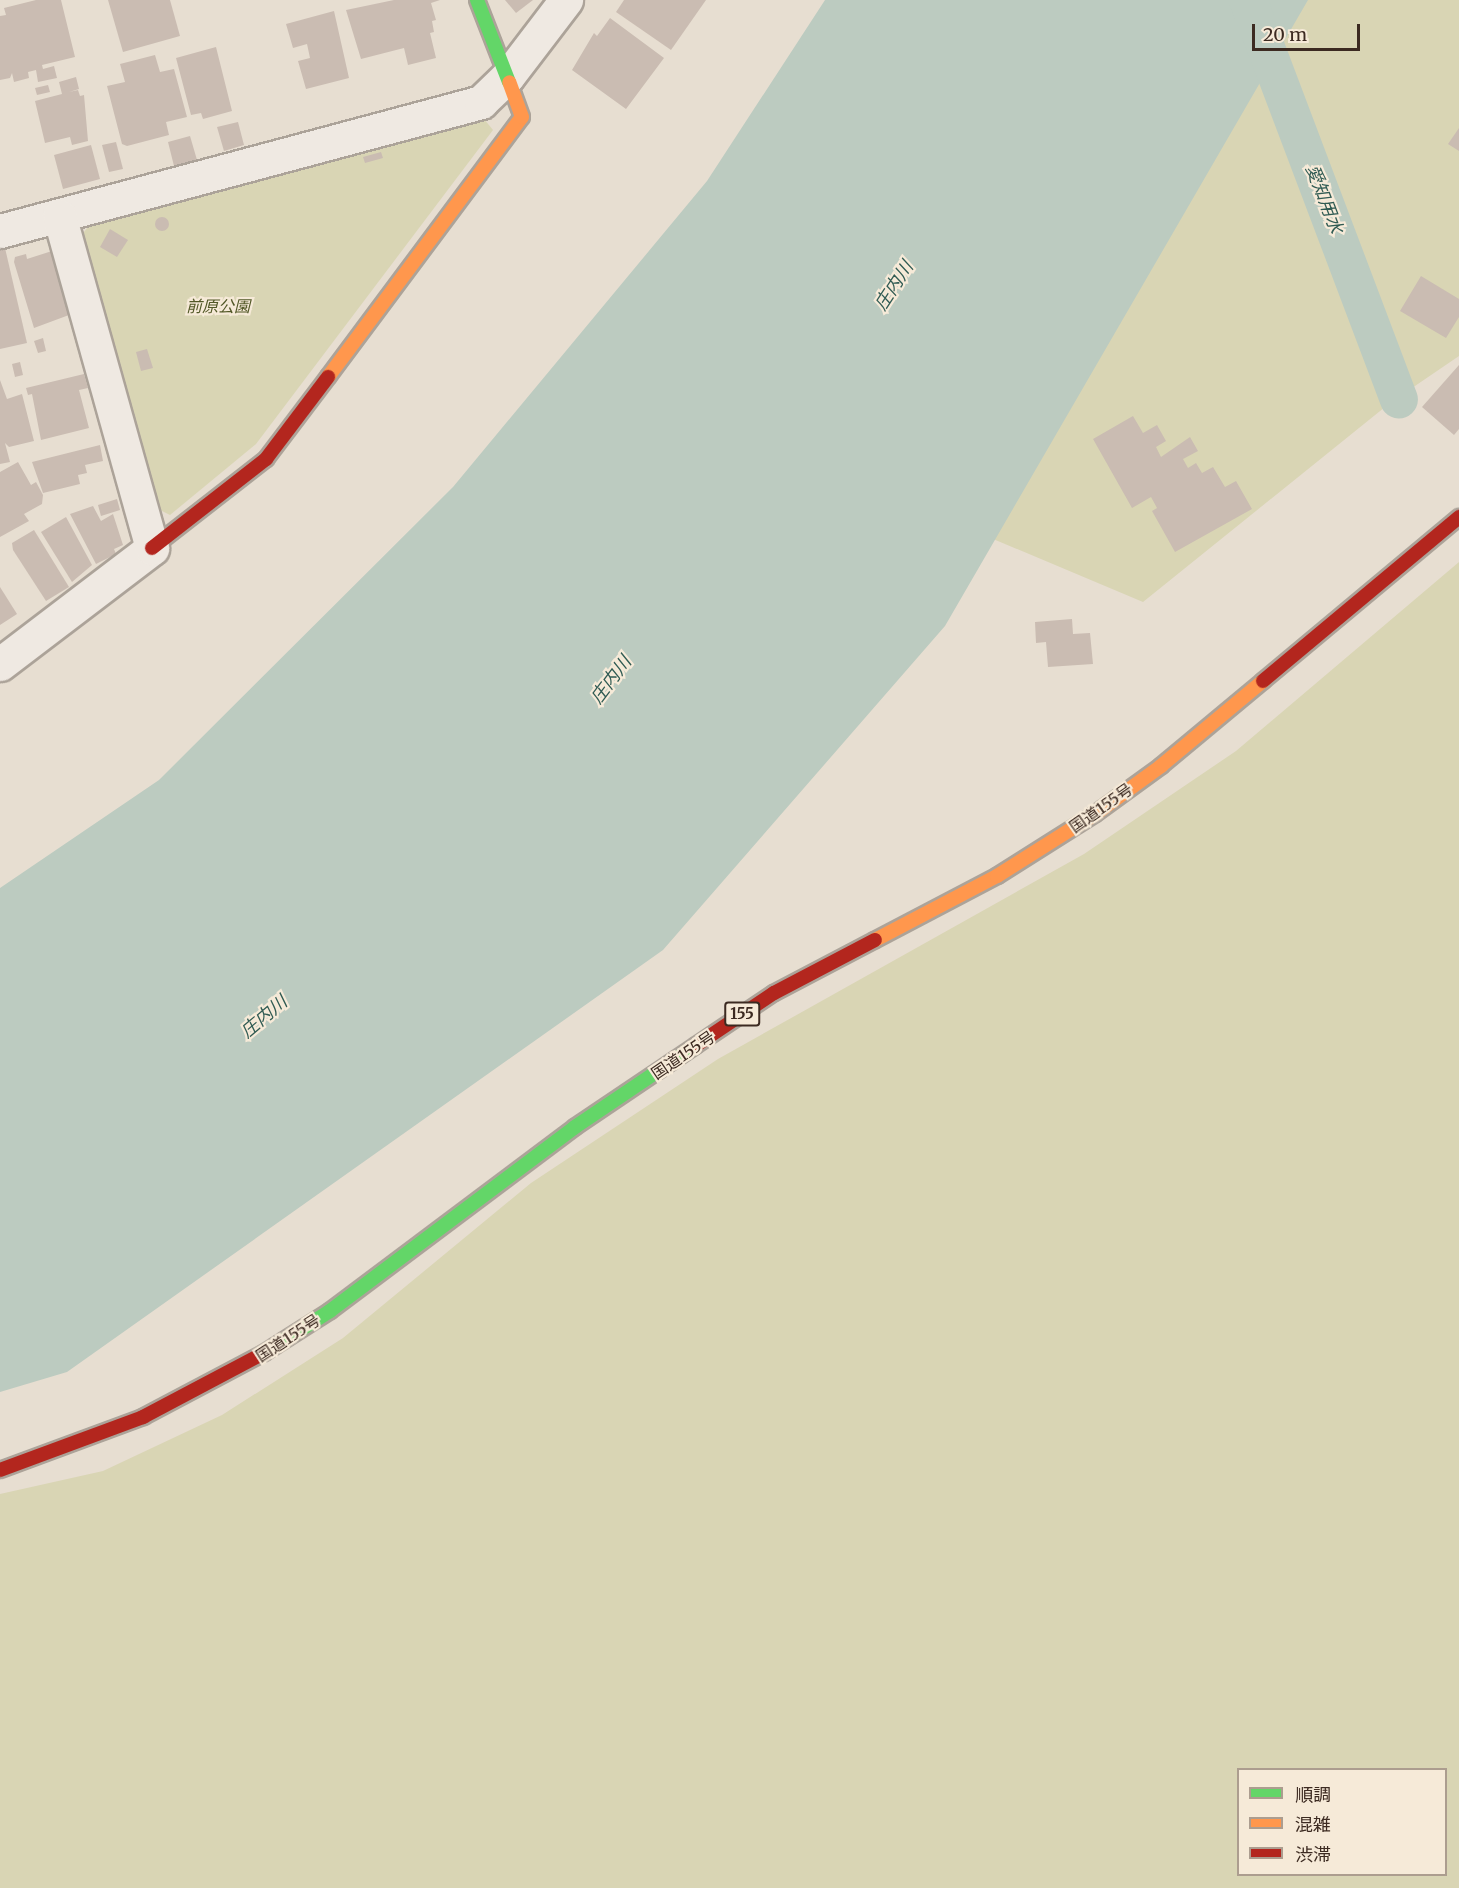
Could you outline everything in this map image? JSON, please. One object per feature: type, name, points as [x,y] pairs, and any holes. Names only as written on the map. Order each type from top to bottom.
[{"type":"main road","points":[[152,548],[266,459],[522,117],[477,0]]},
{"type":"main road","name":"国道155号","points":[[0,1470],[143,1417],[246,1365],[330,1311],[575,1127],[774,993],[997,876],[1095,814],[1161,766],[1459,517]]},
{"type":"street","points":[[0,231],[481,102],[508,76],[566,0]]},
{"type":"street","points":[[0,664],[152,548],[58,216]]},
{"type":"green space","points":[[1040,0],[1459,0],[1459,356],[1390,403],[1143,602],[948,520]]},
{"type":"green space","name":"前原公園","points":[[484,119],[493,130],[256,444],[170,515],[156,508],[80,237],[92,222]]},
{"type":"green space","points":[[1459,562],[1459,1888],[0,1888],[0,1494],[103,1471],[222,1415],[343,1338],[531,1183],[718,1059],[1084,854],[1236,751]]},
{"type":"water","name":"庄内川","points":[[825,0],[1308,0],[945,626],[663,950],[67,1372],[0,1392],[0,888],[159,780],[453,487],[707,181]]},
{"type":"building","points":[[36,0],[61,0],[75,57],[42,65],[43,69],[54,66],[57,78],[38,82],[36,70],[28,72],[29,78],[14,82],[12,73],[10,78],[0,80],[0,16],[6,15],[4,8]]},
{"type":"building","points":[[108,0],[170,0],[180,36],[123,52]]},
{"type":"building","points":[[394,0],[440,0],[431,3],[436,20],[432,21],[434,32],[430,33],[436,58],[408,65],[404,48],[361,59],[346,10]]},
{"type":"building","points":[[505,0],[533,0],[516,13]]},
{"type":"building","points":[[624,0],[706,0],[671,50],[616,12]]},
{"type":"building","points":[[334,11],[349,78],[306,89],[298,61],[310,58],[307,44],[293,48],[286,24]]},
{"type":"building","points":[[610,18],[664,58],[626,109],[572,70],[594,33],[597,36]]},
{"type":"building","points":[[216,47],[232,111],[203,119],[201,113],[191,115],[176,58]]},
{"type":"building","points":[[155,55],[160,72],[174,69],[187,117],[166,122],[169,135],[127,146],[122,144],[107,86],[125,82],[120,64]]},
{"type":"building","points":[[76,77],[79,89],[69,92],[78,90],[80,96],[84,95],[88,141],[72,145],[70,137],[45,143],[35,101],[62,94],[59,82]]},
{"type":"building","points":[[48,85],[50,92],[37,95],[35,88]]},
{"type":"building","points":[[238,122],[244,145],[224,151],[217,127]]},
{"type":"building","points":[[1459,128],[1459,151],[1448,144]]},
{"type":"building","points":[[190,136],[197,160],[174,166],[168,142]]},
{"type":"building","points":[[116,142],[123,169],[109,172],[102,145]]},
{"type":"building","points":[[91,145],[100,179],[63,189],[54,155]]},
{"type":"building","points":[[381,152],[383,158],[365,163],[363,157]]},
{"type":"building","points":[[159,217],[165,217],[169,224],[165,231],[159,231],[155,227],[155,221]]},
{"type":"building","points":[[110,229],[128,240],[117,257],[100,247]]},
{"type":"building","points":[[5,248],[27,343],[0,349],[0,250]]},
{"type":"building","points":[[52,251],[69,315],[34,328],[14,262],[15,257],[26,254],[27,259]]},
{"type":"building","points":[[1421,276],[1459,299],[1459,317],[1446,338],[1400,311]]},
{"type":"building","points":[[43,338],[46,351],[38,353],[34,341]]},
{"type":"building","points":[[147,349],[153,368],[141,371],[136,352]]},
{"type":"building","points":[[20,362],[23,375],[15,377],[12,364]]},
{"type":"building","points":[[1459,365],[1459,429],[1454,435],[1422,407]]},
{"type":"building","points":[[84,374],[88,388],[79,390],[89,428],[41,440],[32,394],[28,395],[26,388]]},
{"type":"building","points":[[0,380],[7,399],[22,394],[34,441],[9,447],[5,443],[10,462],[0,464]]},
{"type":"building","points":[[1133,416],[1143,433],[1157,425],[1166,441],[1156,447],[1161,457],[1190,437],[1198,451],[1183,459],[1188,468],[1196,463],[1202,473],[1213,467],[1225,487],[1236,481],[1252,509],[1175,552],[1152,511],[1157,508],[1151,497],[1132,508],[1093,439]]},
{"type":"building","points":[[100,445],[103,461],[85,465],[87,473],[78,475],[80,484],[43,493],[32,462]]},
{"type":"building","points":[[18,462],[31,485],[36,482],[43,495],[42,504],[24,514],[29,521],[0,537],[0,472]]},
{"type":"building","points":[[117,499],[120,510],[101,516],[98,505]]},
{"type":"building","points":[[93,506],[101,521],[113,514],[123,545],[114,549],[116,554],[96,564],[70,514]]},
{"type":"building","points":[[66,517],[92,565],[72,582],[41,532]]},
{"type":"building","points":[[34,530],[69,587],[46,601],[13,550],[12,543]]},
{"type":"building","points":[[0,587],[17,614],[0,625]]},
{"type":"building","points":[[1072,619],[1073,634],[1090,633],[1093,664],[1048,667],[1046,642],[1036,643],[1035,622]]},
{"type":"waterway","name":"愛知用水","points":[[1248,0],[1399,399]]},
{"type":"traffic: fast","points":[[477,0],[509,82]]},
{"type":"traffic: fast","points":[[264,1353],[330,1311],[575,1127],[695,1046]]},
{"type":"traffic: slow","points":[[328,377],[522,117],[509,82]]},
{"type":"traffic: slow","points":[[875,940],[997,876],[1095,814],[1161,766],[1263,681]]},
{"type":"traffic: jam","points":[[152,548],[266,459],[328,377]]},
{"type":"traffic: jam","points":[[1263,681],[1459,517]]},
{"type":"traffic: jam","points":[[695,1046],[774,993],[875,940]]},
{"type":"traffic: jam","points":[[0,1470],[143,1417],[264,1353]]}]
